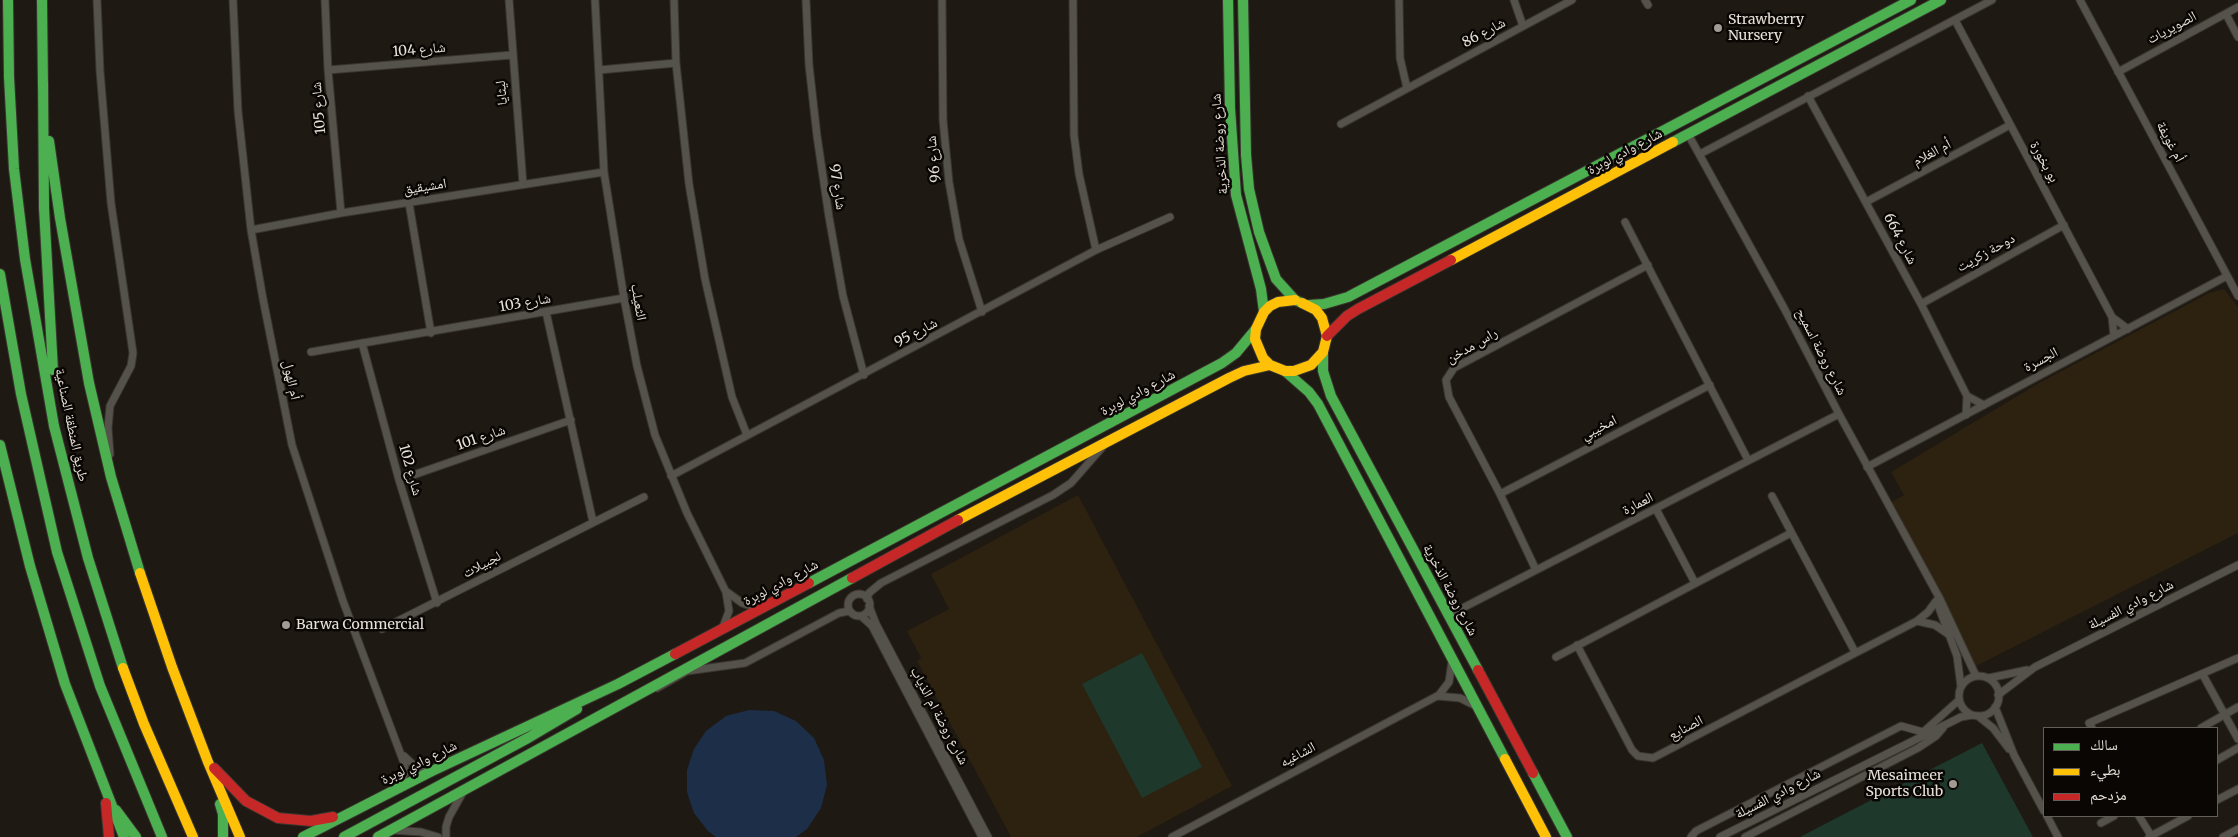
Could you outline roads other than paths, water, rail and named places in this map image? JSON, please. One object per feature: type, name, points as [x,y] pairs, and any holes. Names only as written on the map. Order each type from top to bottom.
[{"type":"main road","name":"طريق المنطقة الصناعية","points":[[8,0],[8,77],[14,169],[25,259],[54,426],[88,558],[117,650],[144,724],[193,837]]},
{"type":"main road","name":"طريق المنطقة الصناعية","points":[[42,0],[43,82],[50,155],[89,383],[112,477],[141,576],[172,667],[208,762],[240,837]]},
{"type":"main road","name":"شارع روضة الذخرية","points":[[1228,0],[1230,108],[1236,195],[1261,289],[1264,312]]},
{"type":"main road","name":"شارع روضة الذخرية","points":[[1243,0],[1244,110],[1250,189],[1259,232],[1271,269],[1283,290],[1295,300]]},
{"type":"main road","name":"شارع وادي لوبرة","points":[[1309,305],[1324,304],[1348,297],[1910,0]]},
{"type":"main road","name":"شارع وادي لوبرة","points":[[1327,336],[1347,316],[1358,309],[1941,0]]},
{"type":"main road","points":[[43,82],[42,153],[49,324],[54,376],[54,426]]},
{"type":"main road","points":[[0,274],[21,394],[57,552],[100,686],[162,837]]},
{"type":"main road","points":[[1295,300],[1309,305],[1322,318],[1327,336],[1323,352],[1311,365],[1294,372],[1285,371],[1270,365],[1263,358],[1255,339],[1256,329],[1264,312],[1278,302],[1295,300]]},
{"type":"main road","name":"شارع وادي لوبرة","points":[[303,837],[344,814],[432,771],[618,684],[1222,363],[1236,353],[1256,329]]},
{"type":"main road","name":"شارع روضة الذخرية","points":[[1323,352],[1323,371],[1331,396],[1566,837]]},
{"type":"main road","name":"شارع وادي لوبرة","points":[[378,837],[463,792],[706,656],[1108,440],[1244,371],[1270,365]]},
{"type":"main road","points":[[1285,371],[1310,392],[1318,404],[1546,837]]},
{"type":"main road","points":[[0,445],[30,566],[63,676],[106,795],[124,837]]},
{"type":"main road","points":[[344,837],[528,738],[618,684]]},
{"type":"main road","points":[[208,762],[246,801],[278,818],[311,820],[344,814]]},
{"type":"main road","points":[[208,762],[223,814],[223,837]]},
{"type":"main road","points":[[106,795],[109,837]]},
{"type":"main road","points":[[106,795],[136,837]]},
{"type":"street","name":"طريق المنطقة الصناعية","points":[[97,0],[100,71],[111,203],[133,353],[131,366],[110,406],[108,416],[112,477]]},
{"type":"street","name":"أم الهول","points":[[233,0],[238,111],[251,230],[292,445],[343,601],[404,763],[405,773],[399,788]]},
{"type":"street","name":"شارع 105","points":[[325,0],[328,70],[341,213]]},
{"type":"street","name":"ليثايا","points":[[509,0],[523,184]]},
{"type":"street","name":"الثعيلب","points":[[595,0],[604,172],[637,366],[655,435],[671,476],[687,514],[726,592],[729,611],[722,629]]},
{"type":"street","points":[[674,0],[676,63],[689,184],[705,279],[732,398],[746,435]]},
{"type":"street","name":"شارع 97","points":[[806,0],[811,83],[829,217],[843,296],[864,375]]},
{"type":"street","name":"شارع 96","points":[[942,0],[943,120],[949,182],[959,239],[982,312]]},
{"type":"street","points":[[1073,0],[1074,134],[1082,192],[1096,250]]},
{"type":"street","points":[[1399,0],[1400,58],[1407,88]]},
{"type":"street","points":[[1514,0],[1523,26]]},
{"type":"street","name":"شارع 86","points":[[1341,124],[1572,0]]},
{"type":"street","points":[[1700,154],[1992,0]]},
{"type":"street","name":"أم غويفة","points":[[2080,0],[2238,296]]},
{"type":"street","name":"الصويريات","points":[[2118,72],[2238,7]]},
{"type":"street","points":[[2226,14],[2238,37]]},
{"type":"street","name":"بو بخورة","points":[[1955,20],[2112,317],[2114,336]]},
{"type":"street","name":"شارع 104","points":[[328,70],[512,55]]},
{"type":"street","points":[[599,70],[676,63]]},
{"type":"street","name":"شارع 664","points":[[1808,96],[1921,304],[1967,396],[1966,415]]},
{"type":"street","name":"أم الغلام","points":[[1866,202],[2010,125]]},
{"type":"street","name":"شارع روضة اسميح","points":[[1688,134],[1784,308],[1940,600],[1976,676]]},
{"type":"street","name":"امشيقيق","points":[[251,230],[341,213],[604,172]]},
{"type":"street","points":[[409,203],[431,333]]},
{"type":"street","name":"شارع 95","points":[[671,476],[1096,250],[1170,217]]},
{"type":"street","points":[[1625,222],[1748,460]]},
{"type":"street","name":"دوحة زكريت","points":[[1921,304],[2064,225]]},
{"type":"street","name":"راس مدخن","points":[[1536,570],[1500,494],[1449,397],[1446,380],[1454,368],[1648,265]]},
{"type":"street","name":"الجسرة","points":[[1867,466],[2227,276]]},
{"type":"street","name":"شارع 103","points":[[311,352],[431,333],[624,298]]},
{"type":"street","points":[[546,312],[593,522]]},
{"type":"street","name":"بو بخورة","points":[[2112,317],[2128,328]]},
{"type":"street","name":"شارع 102","points":[[362,343],[398,480],[437,603]]},
{"type":"street","name":"امخيبي","points":[[1500,494],[1710,385]]},
{"type":"street","points":[[1967,396],[1984,405]]},
{"type":"street","name":"العمارة","points":[[1449,615],[1839,414]]},
{"type":"street","name":"شارع 101","points":[[398,480],[571,420]]},
{"type":"street","points":[[622,703],[668,684],[687,671],[745,663],[839,613],[849,611],[857,616],[861,616],[868,610],[869,593],[882,583],[1053,495],[1071,483],[1108,440]]},
{"type":"street","points":[[1772,496],[1855,652]]},
{"type":"street","name":"لجبيلات","points":[[382,629],[437,603],[644,497]]},
{"type":"street","points":[[1656,509],[1695,583]]},
{"type":"street","points":[[1556,656],[1791,533]]},
{"type":"street","name":"شارع وادي الفسيلة","points":[[1998,695],[2035,667],[2238,565]]},
{"type":"street","name":"شارع روضة اسميح","points":[[1929,582],[1950,636],[1959,666],[1961,687]]},
{"type":"street","points":[[726,592],[742,603],[760,609]]},
{"type":"street","points":[[849,611],[848,603],[852,596],[861,594],[868,602]]},
{"type":"street","name":"الصنايع","points":[[1577,645],[1632,750],[1645,758],[1662,755],[1917,621],[1928,612],[1936,601]]},
{"type":"street","name":"شارع روضة ام الذياب","points":[[868,602],[876,624],[988,837]]},
{"type":"street","name":"شارع روضة ام الذياب","points":[[861,616],[872,626],[982,837]]},
{"type":"street","points":[[1917,621],[1935,624],[1950,636]]},
{"type":"street","points":[[2092,727],[2089,722],[2238,658]]},
{"type":"street","name":"الشاغيه","points":[[1172,837],[1436,696],[1443,691],[1449,682],[1452,659]]},
{"type":"street","name":"شارع وادي الفسيلة","points":[[1989,678],[2035,667]]},
{"type":"street","points":[[2202,675],[2238,739]]},
{"type":"street","points":[[2014,755],[1993,728],[1964,709],[1959,700],[1961,687],[1965,681],[1976,676],[1989,678],[1994,683],[1998,695],[1995,707],[2014,755],[2043,809]]},
{"type":"street","points":[[1436,696],[1460,698],[1477,706]]},
{"type":"street","name":"شارع وادي الفسيلة","points":[[1902,746],[1923,732],[1959,700]]},
{"type":"street","points":[[1975,715],[1984,715],[1995,707]]},
{"type":"street","points":[[2203,727],[2238,707]]},
{"type":"street","name":"شارع وادي الفسيلة","points":[[1720,837],[1961,717],[1975,715]]},
{"type":"street","points":[[1745,837],[1918,748],[1936,736],[1945,725]]},
{"type":"street","points":[[1691,837],[1696,831],[1902,726],[1923,732]]},
{"type":"street","points":[[2218,759],[2238,748]]},
{"type":"street","name":"أم الهول","points":[[399,750],[416,767],[432,771]]},
{"type":"street","points":[[2218,799],[2238,789]]},
{"type":"street","points":[[446,837],[449,817],[463,792]]},
{"type":"street","points":[[2048,817],[2058,837]]},
{"type":"street","points":[[2101,823],[2112,817]]},
{"type":"street","points":[[2140,817],[2151,837],[2186,817]]},
{"type":"street","points":[[2223,837],[2238,829]]},
{"type":"street","points":[[392,830],[421,832],[438,837]]},
{"type":"water","points":[[749,710],[774,711],[796,721],[814,738],[824,760],[827,785],[821,808],[807,829],[796,837],[716,837],[708,831],[694,813],[687,792],[687,770],[694,749],[706,731],[726,716]]},
{"type":"place","name":"Strawberry Nursery","points":[[1718,28]]},
{"type":"place","name":"Barwa Commercial","points":[[286,625]]},
{"type":"place","name":"Mesaimeer Sports Club","points":[[1953,784]]}]
